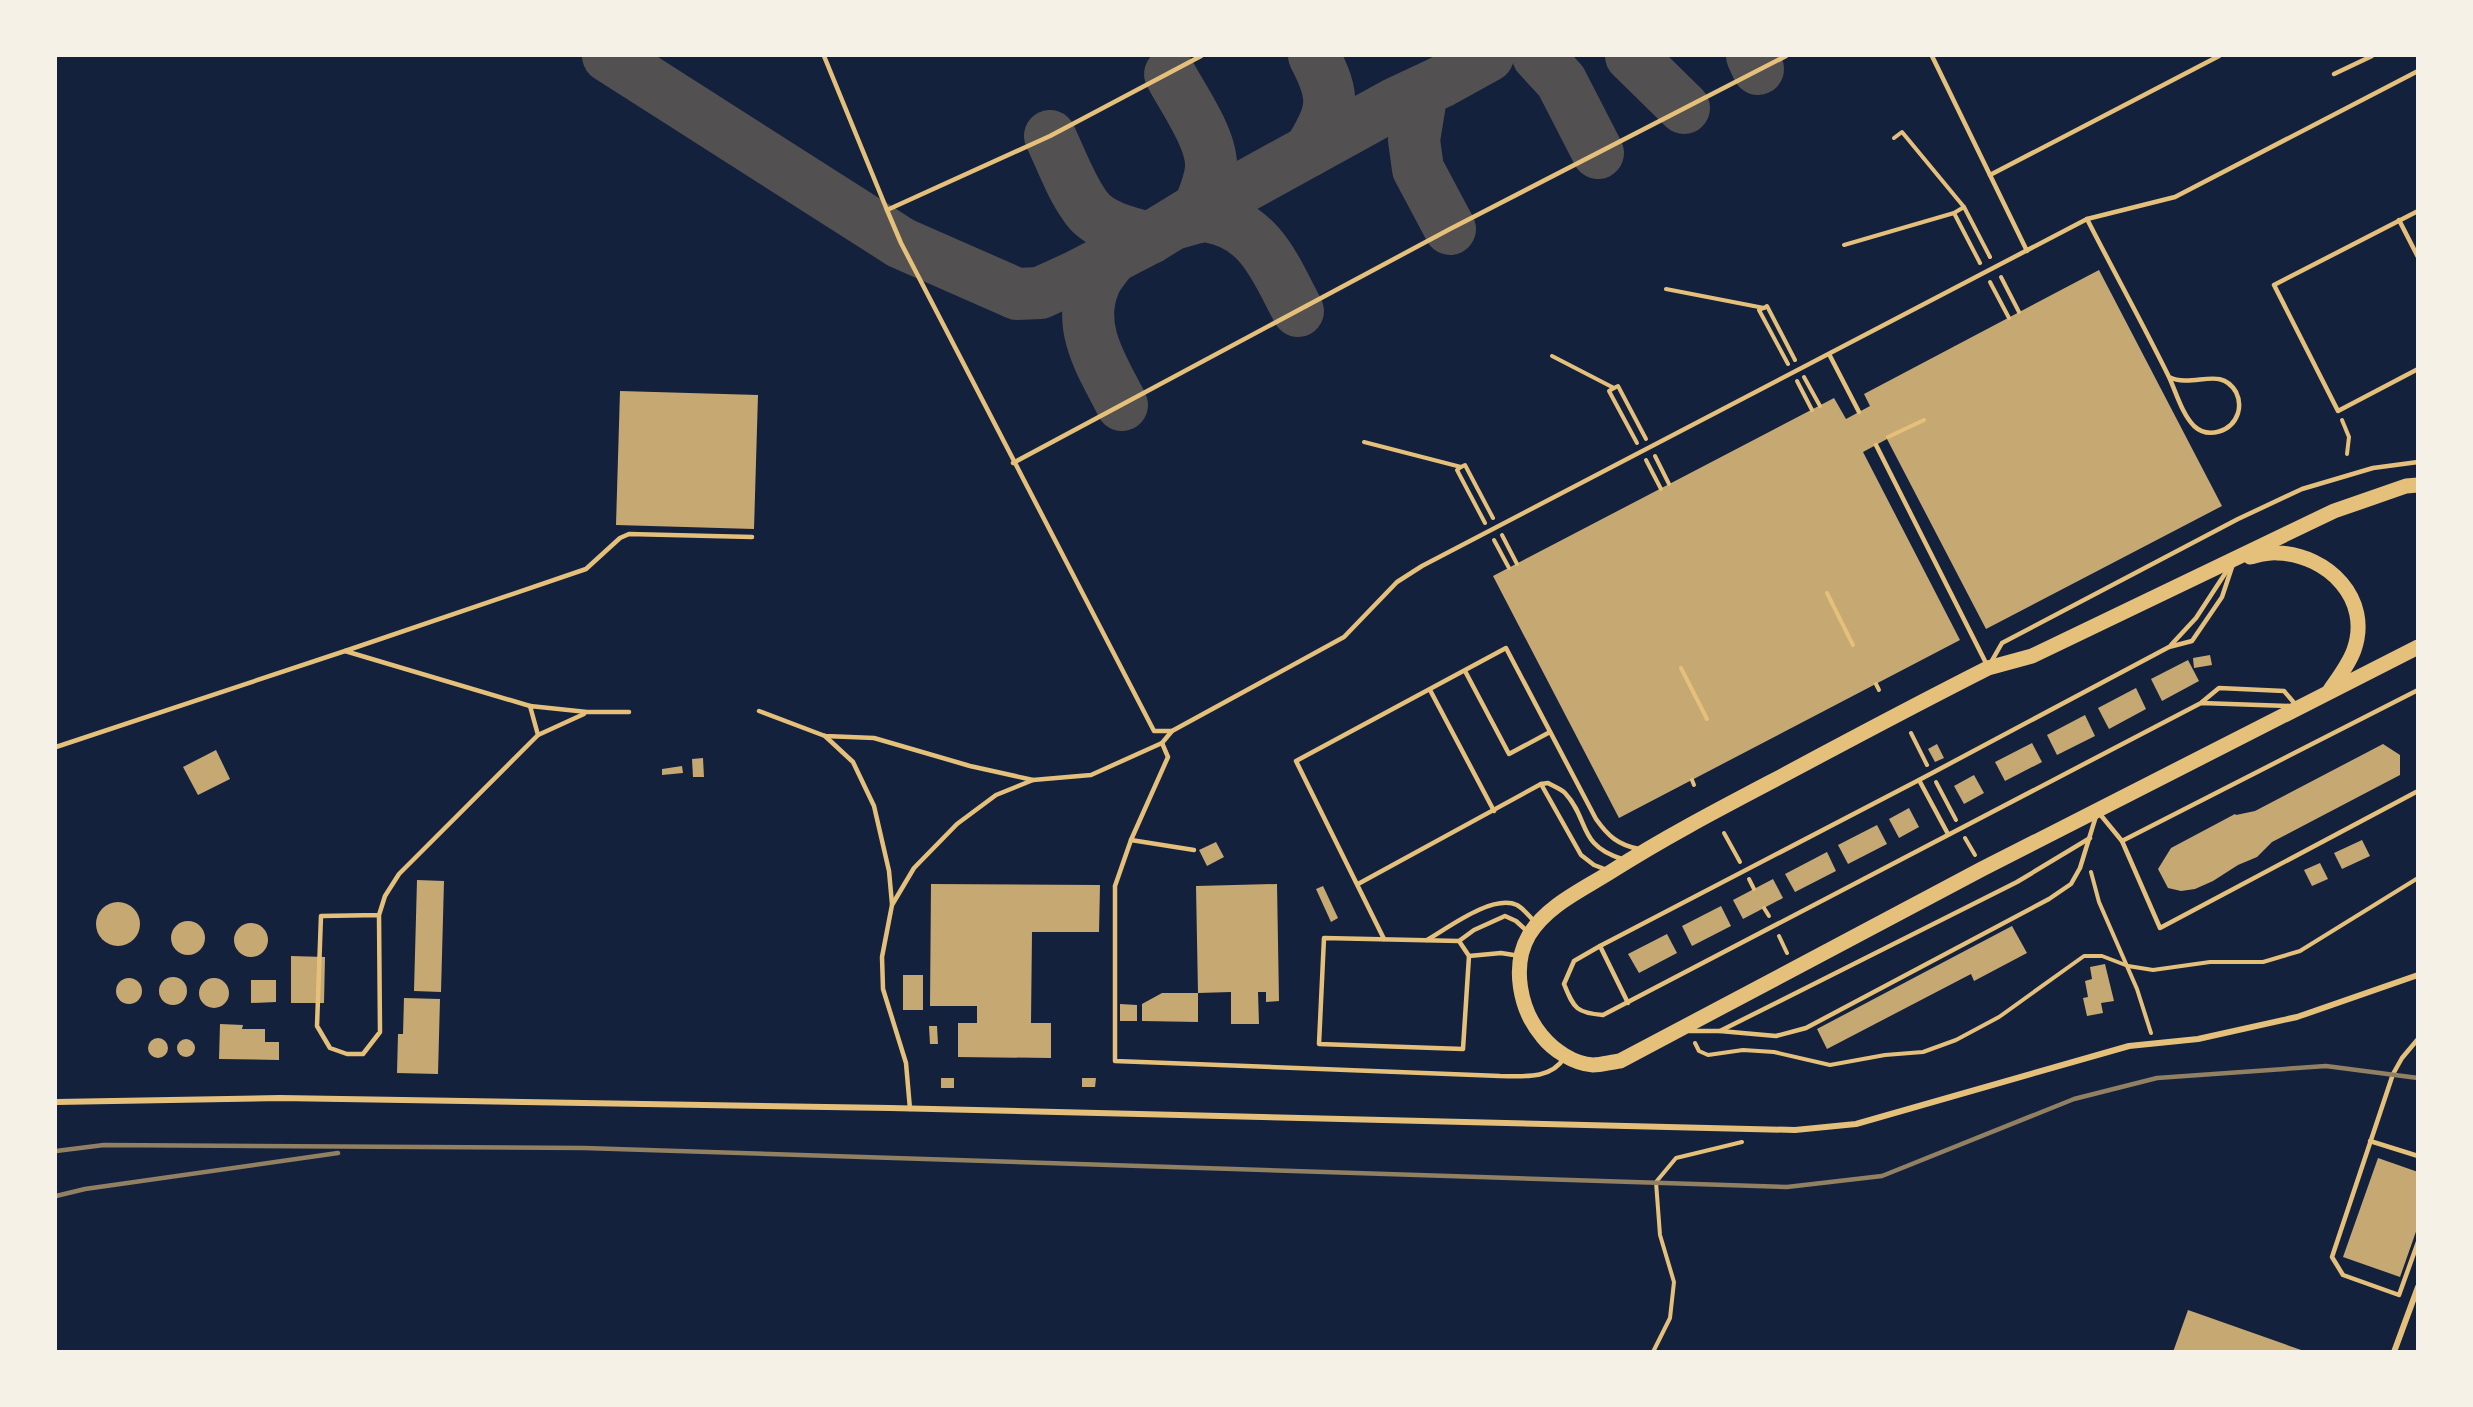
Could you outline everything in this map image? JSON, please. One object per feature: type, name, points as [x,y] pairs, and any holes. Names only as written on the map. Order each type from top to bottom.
[{"type":"main road","points":[[2418,485],[2406,486],[2334,511],[2031,656],[1988,668],[1645,849],[1569,897],[1533,929],[1519,964],[1522,999],[1532,1024],[1549,1044],[1566,1056],[1592,1065],[1620,1061],[1794,968],[2330,690],[2418,647]]},
{"type":"main road","points":[[2235,559],[2277,553],[2304,558],[2323,566],[2342,581],[2354,601],[2358,627],[2355,649],[2348,664],[2330,690]]},
{"type":"street","points":[[56,1102],[279,1098],[910,1109],[1795,1130],[1856,1124],[2129,1046],[2198,1039],[2297,1017],[2418,975]]},
{"type":"street","points":[[2395,1351],[2418,1287]]},
{"type":"lane","points":[[824,56],[901,243],[1013,463],[1154,730],[1172,731]]},
{"type":"lane","points":[[887,210],[1050,136],[1202,56]]},
{"type":"lane","points":[[1013,463],[1450,229],[1786,56]]},
{"type":"lane","points":[[1932,56],[2027,251]]},
{"type":"lane","points":[[1990,175],[2219,56]]},
{"type":"lane","points":[[2334,74],[2372,56]]},
{"type":"lane","points":[[892,905],[914,868],[957,824],[996,795],[1033,780],[1090,775],[1162,743],[1172,731],[1344,637],[1397,582],[1422,566],[2087,219],[2175,197],[2418,71]]},
{"type":"lane","points":[[2418,211],[2274,285],[2338,411],[2418,369]]},
{"type":"lane","points":[[2087,219],[2190,421],[2196,428],[2213,433],[2230,426],[2236,419],[2240,401],[2231,386],[2224,380],[2216,378],[2186,382],[2169,377]]},
{"type":"lane","points":[[2399,220],[2418,257]]},
{"type":"lane","points":[[1829,354],[1859,412]]},
{"type":"lane","points":[[1876,445],[1988,668]]},
{"type":"lane","points":[[1988,668],[2002,643],[2238,519],[2302,489],[2373,468],[2418,462]]},
{"type":"lane","points":[[56,747],[586,569],[620,538],[629,534],[752,537]]},
{"type":"lane","points":[[2169,647],[2196,618],[2235,559]]},
{"type":"lane","points":[[2235,559],[2222,597],[2192,641],[2169,647],[1574,961],[1564,984],[1572,1005],[1584,1013],[1604,1015],[2200,703],[2219,688],[2238,687],[2284,691],[2298,707]]},
{"type":"lane","points":[[1384,939],[1296,761],[1506,648],[1605,832],[1625,847],[1645,849]]},
{"type":"lane","points":[[345,651],[530,706],[587,712],[629,712]]},
{"type":"lane","points":[[1465,671],[1509,753],[1550,732]]},
{"type":"lane","points":[[1430,690],[1494,811]]},
{"type":"lane","points":[[2122,841],[2418,690]]},
{"type":"lane","points":[[2200,703],[2298,707]]},
{"type":"lane","points":[[530,706],[538,735]]},
{"type":"lane","points":[[759,711],[825,736],[874,738],[970,766],[1033,780]]},
{"type":"lane","points":[[380,915],[321,916],[317,1026],[330,1048],[347,1054],[363,1054],[380,1032],[380,915],[385,896],[399,874],[538,735],[587,712]]},
{"type":"lane","points":[[825,736],[853,762],[874,806],[890,871],[892,905],[882,957],[884,989],[906,1063],[910,1109]]},
{"type":"lane","points":[[1162,743],[1168,758],[1131,840],[1115,886],[1115,1061],[1500,1076],[1536,1075],[1553,1070],[1566,1056]]},
{"type":"lane","points":[[1919,780],[1948,834]]},
{"type":"lane","points":[[1358,884],[1541,784],[1548,783],[1564,792],[1596,846],[1609,855],[1627,861]]},
{"type":"lane","points":[[1541,784],[1581,855],[1594,865],[1612,871]]},
{"type":"lane","points":[[2098,811],[2122,841],[2160,928],[2418,791]]},
{"type":"lane","points":[[1679,1030],[1720,1030],[1776,1036],[1806,1028],[2049,899],[2071,884],[2080,868],[2098,811]]},
{"type":"lane","points":[[1720,1030],[2017,882],[2090,838]]},
{"type":"lane","points":[[1131,840],[1194,850]]},
{"type":"lane","points":[[1427,940],[1476,912],[1496,904],[1518,906],[1533,929]]},
{"type":"lane","points":[[1459,941],[1469,956],[1464,1049],[1319,1044],[1324,938],[1459,941],[1474,930],[1505,916],[1533,929]]},
{"type":"lane","points":[[1600,946],[1628,1003]]},
{"type":"lane","points":[[1469,956],[1501,952],[1521,957]]},
{"type":"lane","points":[[2418,1039],[2396,1066],[2332,1257],[2343,1275],[2399,1295],[2418,1242]]},
{"type":"lane","points":[[2370,1141],[2418,1156]]},
{"type":"path","points":[[1894,138],[1902,132],[1964,207]]},
{"type":"path","points":[[1844,245],[1954,213]]},
{"type":"path","points":[[1666,289],[1764,308],[1767,306],[1798,366]]},
{"type":"path","points":[[1764,308],[1759,310],[1791,370]]},
{"type":"path","points":[[1552,356],[1614,388],[1618,386],[1649,445]]},
{"type":"path","points":[[1804,376],[1820,406]]},
{"type":"path","points":[[1796,380],[1812,410]]},
{"type":"path","points":[[1614,388],[1610,391],[1641,449]]},
{"type":"path","points":[[2338,411],[2349,437],[2347,454]]},
{"type":"path","points":[[1888,437],[1924,420]]},
{"type":"path","points":[[1364,442],[1461,467],[1465,465],[1496,525]]},
{"type":"path","points":[[1654,455],[1670,484]]},
{"type":"path","points":[[1646,459],[1661,489]]},
{"type":"path","points":[[1461,467],[1457,470],[1488,529]]},
{"type":"path","points":[[1502,534],[1517,564]]},
{"type":"path","points":[[1493,539],[1509,568]]},
{"type":"path","points":[[1827,593],[1853,645]]},
{"type":"path","points":[[1681,668],[1707,719]]},
{"type":"path","points":[[1876,684],[1879,690]]},
{"type":"path","points":[[1692,780],[1694,785]]},
{"type":"path","points":[[2090,870],[2099,902],[2128,966],[2154,1043]]},
{"type":"path","points":[[1694,1038],[1699,1051],[1708,1054],[1743,1050],[1774,1052],[1830,1065],[1885,1055],[1923,1052],[1956,1040],[1999,1017],[2084,956],[2102,956],[2128,966],[2153,970],[2210,962],[2263,962],[2300,951],[2418,878]]},
{"type":"path","points":[[1764,908],[1794,968]]},
{"type":"path","points":[[1653,1352],[1670,1318],[1674,1282],[1660,1235],[1656,1182],[1676,1158],[1751,1140]]},
{"type":"building","points":[[2099,270],[2222,506],[1986,629],[1887,439],[1863,452],[1960,640],[1619,818],[1493,576],[1834,398],[1846,419],[1870,406],[1864,394]]},
{"type":"building","points":[[620,391],[758,395],[754,529],[616,525]]},
{"type":"building","points":[[2210,655],[2212,665],[2194,668],[2193,658]]},
{"type":"building","points":[[2188,660],[2199,681],[2162,701],[2151,679]]},
{"type":"building","points":[[2136,688],[2146,709],[2109,729],[2098,708]]},
{"type":"building","points":[[2085,715],[2095,736],[2057,755],[2047,735]]},
{"type":"building","points":[[2032,743],[2042,762],[2005,781],[1995,762]]},
{"type":"building","points":[[1937,744],[1944,758],[1935,762],[1928,749]]},
{"type":"building","points":[[2383,744],[2400,755],[2400,775],[2272,842],[2257,857],[2238,865],[2213,881],[2195,889],[2181,891],[2168,888],[2158,869],[2171,848],[2235,814],[2255,811]]},
{"type":"building","points":[[216,750],[230,779],[198,795],[183,767]]},
{"type":"building","points":[[703,758],[704,777],[693,777],[692,759]]},
{"type":"building","points":[[682,766],[683,773],[662,775],[662,769]]},
{"type":"building","points":[[1974,775],[1984,793],[1964,804],[1954,786]]},
{"type":"building","points":[[1909,808],[1919,827],[1899,838],[1889,819]]},
{"type":"building","points":[[1877,825],[1887,844],[1848,864],[1838,845]]},
{"type":"building","points":[[2362,840],[2370,856],[2342,869],[2334,853]]},
{"type":"building","points":[[1216,842],[1224,857],[1207,866],[1199,850]]},
{"type":"building","points":[[1827,852],[1836,871],[1795,892],[1785,874]]},
{"type":"building","points":[[2320,863],[2328,879],[2312,886],[2304,870]]},
{"type":"building","points":[[1773,879],[1783,898],[1743,919],[1733,900]]},
{"type":"building","points":[[417,880],[444,881],[441,992],[414,991]]},
{"type":"building","points":[[931,884],[1100,885],[1099,932],[1032,932],[1031,1023],[1051,1023],[1051,1058],[958,1057],[958,1023],[977,1023],[977,1006],[930,1006]]},
{"type":"building","points":[[1277,884],[1279,1001],[1266,1002],[1266,992],[1258,992],[1259,1024],[1231,1024],[1231,992],[1198,993],[1196,886]]},
{"type":"building","points":[[1323,886],[1338,918],[1331,922],[1316,889]]},
{"type":"building","points":[[118,902],[133,909],[140,924],[133,939],[118,946],[103,939],[96,924],[103,909]]},
{"type":"building","points":[[1721,906],[1731,926],[1692,946],[1682,926]]},
{"type":"building","points":[[188,921],[200,926],[205,938],[200,950],[188,955],[176,950],[171,938],[176,926]]},
{"type":"building","points":[[251,923],[263,928],[268,940],[263,952],[251,957],[239,952],[234,940],[239,928]]},
{"type":"building","points":[[2012,926],[2027,953],[1974,981],[1971,974],[1827,1049],[1817,1029]]},
{"type":"building","points":[[1667,934],[1677,953],[1639,973],[1628,954]]},
{"type":"building","points":[[291,956],[325,957],[324,1003],[291,1003]]},
{"type":"building","points":[[2105,964],[2114,1001],[2101,1003],[2103,1013],[2087,1016],[2083,998],[2088,997],[2085,981],[2092,979],[2090,967]]},
{"type":"building","points":[[903,975],[923,975],[923,1010],[903,1010]]},
{"type":"building","points":[[173,977],[183,981],[187,991],[183,1001],[173,1005],[163,1001],[159,991],[163,981]]},
{"type":"building","points":[[129,978],[138,982],[142,991],[138,1000],[129,1004],[120,1000],[116,991],[120,982]]},
{"type":"building","points":[[214,978],[220,979],[228,987],[228,999],[220,1007],[214,1008],[208,1007],[200,999],[199,993],[200,987],[208,979]]},
{"type":"building","points":[[251,980],[276,980],[276,1002],[251,1003]]},
{"type":"building","points":[[1162,993],[1198,993],[1198,1022],[1142,1021],[1142,1004]]},
{"type":"building","points":[[404,998],[440,999],[438,1074],[397,1073],[398,1034],[403,1034]]},
{"type":"building","points":[[1120,1004],[1137,1005],[1137,1021],[1120,1021]]},
{"type":"building","points":[[220,1024],[243,1025],[242,1029],[265,1029],[265,1042],[279,1042],[279,1060],[219,1059]]},
{"type":"building","points":[[929,1026],[937,1026],[938,1044],[930,1044]]},
{"type":"building","points":[[158,1038],[165,1041],[168,1048],[165,1055],[158,1058],[151,1055],[148,1048],[151,1041]]},
{"type":"building","points":[[182,1039],[190,1039],[195,1044],[193,1055],[182,1057],[177,1052],[177,1044]]},
{"type":"building","points":[[941,1078],[954,1078],[954,1088],[941,1088]]},
{"type":"building","points":[[1082,1078],[1096,1078],[1095,1087],[1082,1087]]},
{"type":"building","points":[[2378,1158],[2418,1172],[2418,1226],[2400,1277],[2343,1257]]},
{"type":"building","points":[[2188,1310],[2304,1351],[2304,1352],[2173,1352]]},
{"type":"taxiway","points":[[608,56],[901,243],[1017,294],[1040,293],[1075,277],[1150,238],[1199,208],[1247,185],[1396,103],[1488,56]]},
{"type":"taxiway","points":[[1309,151],[1323,125],[1329,104],[1326,83],[1314,56]]},
{"type":"taxiway","points":[[1538,56],[1561,81],[1598,153]]},
{"type":"taxiway","points":[[1631,56],[1684,108]]},
{"type":"taxiway","points":[[1752,56],[1758,69]]},
{"type":"taxiway","points":[[1170,74],[1202,133],[1210,157],[1209,178],[1199,208]]},
{"type":"taxiway","points":[[1422,91],[1414,140],[1418,169],[1450,229]]},
{"type":"taxiway","points":[[1050,136],[1075,189],[1091,213],[1115,228],[1150,238]]},
{"type":"taxiway","points":[[1173,224],[1210,217],[1228,222],[1242,230],[1265,252],[1298,311]]},
{"type":"taxiway","points":[[1112,258],[1094,285],[1089,301],[1088,317],[1094,347],[1122,405]]},
{"type":"railway","points":[[56,1151],[104,1145],[584,1148],[1787,1187],[1882,1176],[2074,1099],[2157,1078],[2326,1066],[2418,1078]]},
{"type":"railway","points":[[56,1196],[85,1189],[338,1153]]}]
